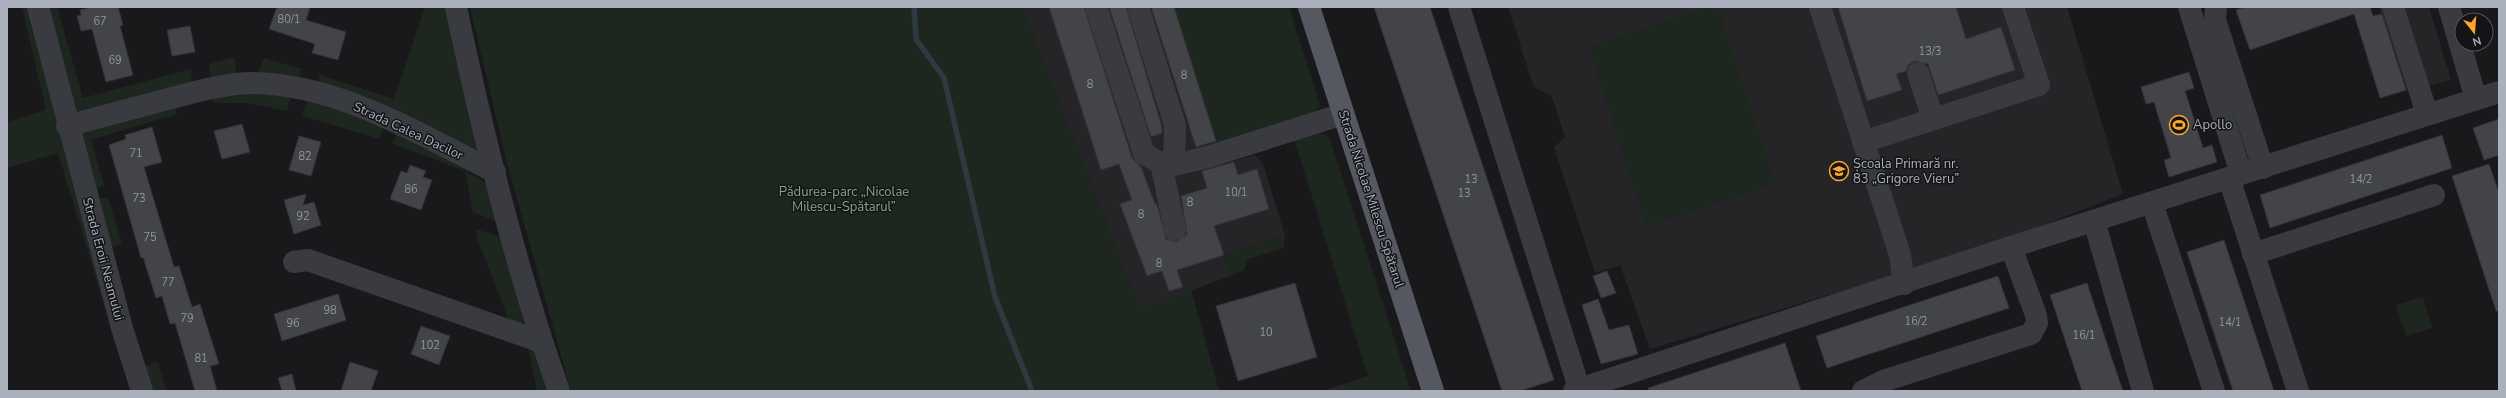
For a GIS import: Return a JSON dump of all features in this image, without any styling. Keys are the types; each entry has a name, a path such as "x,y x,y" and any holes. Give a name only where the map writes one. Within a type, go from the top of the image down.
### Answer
{"main road":[{"name":"Strada Nicolae Milescu Spătarul","path":"1309,7 1433,391"}],"street":[{"name":"Strada Eroii Neamului","path":"38,7 67,126 122,328 142,391"},
{"path":"456,7 483,129 542,342 559,391"},
{"path":"1096,7 1144,154 1167,164 1208,157 1343,114"},
{"path":"1138,7 1175,125 1167,164 1175,230"},
{"path":"1460,7 1578,390 2094,221 2499,92"},
{"path":"1820,7 1900,255 1904,284"},
{"path":"1863,142 1933,118 2039,85 2013,7"},
{"path":"2189,7 2235,176 2253,254 2298,391"},
{"path":"2216,7 2215,20 2263,168"},
{"path":"2393,7 2427,114"},
{"path":"2449,7 2476,99"},
{"path":"1918,73 1933,118"},
{"name":"Strada Calea Dacilor","path":"67,126 204,90 248,83 277,84 316,93 348,103 401,125 495,172"},
{"path":"2253,254 2434,195"},
{"path":"2152,203 2214,391"},
{"path":"2094,221 2143,391"},
{"path":"1863,391 1883,380 2031,334 2037,323 2036,314 2011,248"},
{"path":"294,262 308,260 542,342"}],"shaded area":[{"path":"1022,7 1174,7 1224,164 1255,155 1263,164 1285,235 1224,255 1230,276 1140,309"},
{"name":"Școala Primară nr. 83 „Grigore Vieru”","path":"1508,7 2067,7 2123,194 1987,247 1650,349 1620,265 1595,273 1554,147 1565,137 1552,97 1534,87"},
{"path":"2379,7 2429,7 2451,80 2380,98 2364,23 2383,17"},
{"path":"1347,383 1349,391 1323,391"}],"green space":[{"path":"22,7 29,7 116,344 58,153 7,168 7,122 46,110"},
{"path":"43,7 57,7 83,98 191,69 192,85 72,113"},
{"path":"425,7 448,7 482,158 316,88 320,75 394,99"},
{"name":"Pădurea-parc „Nicolae Milescu-Spătarul”","path":"470,7 1022,7 1140,308 1191,289 1219,391 571,391 506,159"},
{"path":"1174,7 1289,7 1320,105 1312,115 1218,146"},
{"path":"1707,7 1718,7 1776,184 1646,226 1588,46"},
{"path":"235,57 236,77 211,82 209,64"},
{"path":"264,58 302,69 296,83 256,78"},
{"path":"292,93 287,111 247,103 213,103 213,94"},
{"path":"308,96 384,125 380,139 302,116"},
{"path":"174,102 177,114 91,140 104,185 92,190 75,130"},
{"path":"1314,131 1329,136 1411,391 1349,391 1347,383 1368,376 1295,142 1295,137"},
{"path":"398,132 460,163 465,171 392,143"},
{"path":"465,171 489,185 500,223 473,212"},
{"path":"108,197 122,244 109,248 96,200"},
{"path":"476,229 504,238 527,320 522,324 509,321 478,240"},
{"path":"1285,235 1284,248 1248,259 1244,270 1230,276 1224,255"},
{"path":"2423,297 2432,328 2406,336 2396,305"},
{"path":"528,348 541,352 555,391 537,391"},
{"path":"158,362 166,390 149,391 142,367"}],"building":[{"path":"93,7 118,7 123,25 120,26 133,75 106,82 92,29 81,31 77,16 81,15 80,10"},
{"path":"277,7 310,7 306,20 346,32 338,60 312,53 315,44 269,29"},
{"path":"1049,7 1084,7 1132,158 1141,167 1155,204 1157,204 1166,239 1177,242 1187,234 1181,196 1207,188 1202,171 1234,162 1238,175 1257,169 1269,209 1214,226 1224,255 1177,270 1183,287 1169,291 1162,271 1147,276 1120,204 1132,200 1119,164 1101,170"},
{"path":"1109,7 1126,7 1162,127 1162,133 1151,137"},
{"path":"1151,7 1174,7 1216,141 1196,147"},
{"path":"1374,7 1430,7 1554,380 1520,391 1502,391"},
{"path":"1838,7 1956,7 1966,39 2001,27 2015,70 1938,95 1928,64 1915,61 1908,65 1906,71 1896,74 1902,90 1867,101"},
{"path":"2246,7 2370,7 2373,16 2382,14 2406,90 2380,98 2354,14 2250,50 2236,10"},
{"path":"190,26 195,52 172,56 167,30"},
{"path":"2189,72 2194,88 2185,91 2203,148 2212,145 2217,162 2169,177 2164,160 2171,158 2154,102 2146,104 2141,87"},
{"path":"2499,119 2499,155 2484,160 2473,128"},
{"path":"242,124 250,152 222,159 214,131"},
{"path":"152,127 162,162 144,167 174,267 179,266 192,307 200,304 219,364 210,366 217,391 195,391 175,323 170,324 162,296 156,298 143,257 141,258 109,145 126,139 125,135"},
{"path":"2442,135 2452,168 2270,228 2260,195"},
{"path":"299,136 321,142 311,176 289,170"},
{"path":"2489,164 2499,193 2499,311 2496,311 2452,176"},
{"path":"410,165 426,171 423,177 432,180 421,210 390,199 401,171 407,173"},
{"path":"306,194 303,205 314,202 321,225 294,234 284,200"},
{"path":"2224,240 2274,391 2233,391 2187,252"},
{"path":"1607,271 1616,293 1601,298 1593,276"},
{"path":"1998,276 2009,308 1827,368 1816,336"},
{"path":"1295,283 1317,357 1238,381 1216,306"},
{"path":"2087,283 2123,391 2082,391 2050,295"},
{"path":"338,294 346,320 282,341 274,314"},
{"path":"1598,299 1609,330 1629,325 1638,354 1601,364 1582,305"},
{"path":"421,326 450,336 439,365 411,354"},
{"path":"1785,343 1801,391 1649,391 1648,388"},
{"path":"350,362 378,371 371,391 341,391"},
{"path":"292,374 296,391 282,391 278,378"}],"waterway":[{"path":"914,7 916,39 944,78 995,297 1032,391"}],"place":[{"name":"Apollo","path":"2179,125"},
{"name":"Școala Primară nr. 83 „Grigore Vieru”","path":"1839,171"}]}
